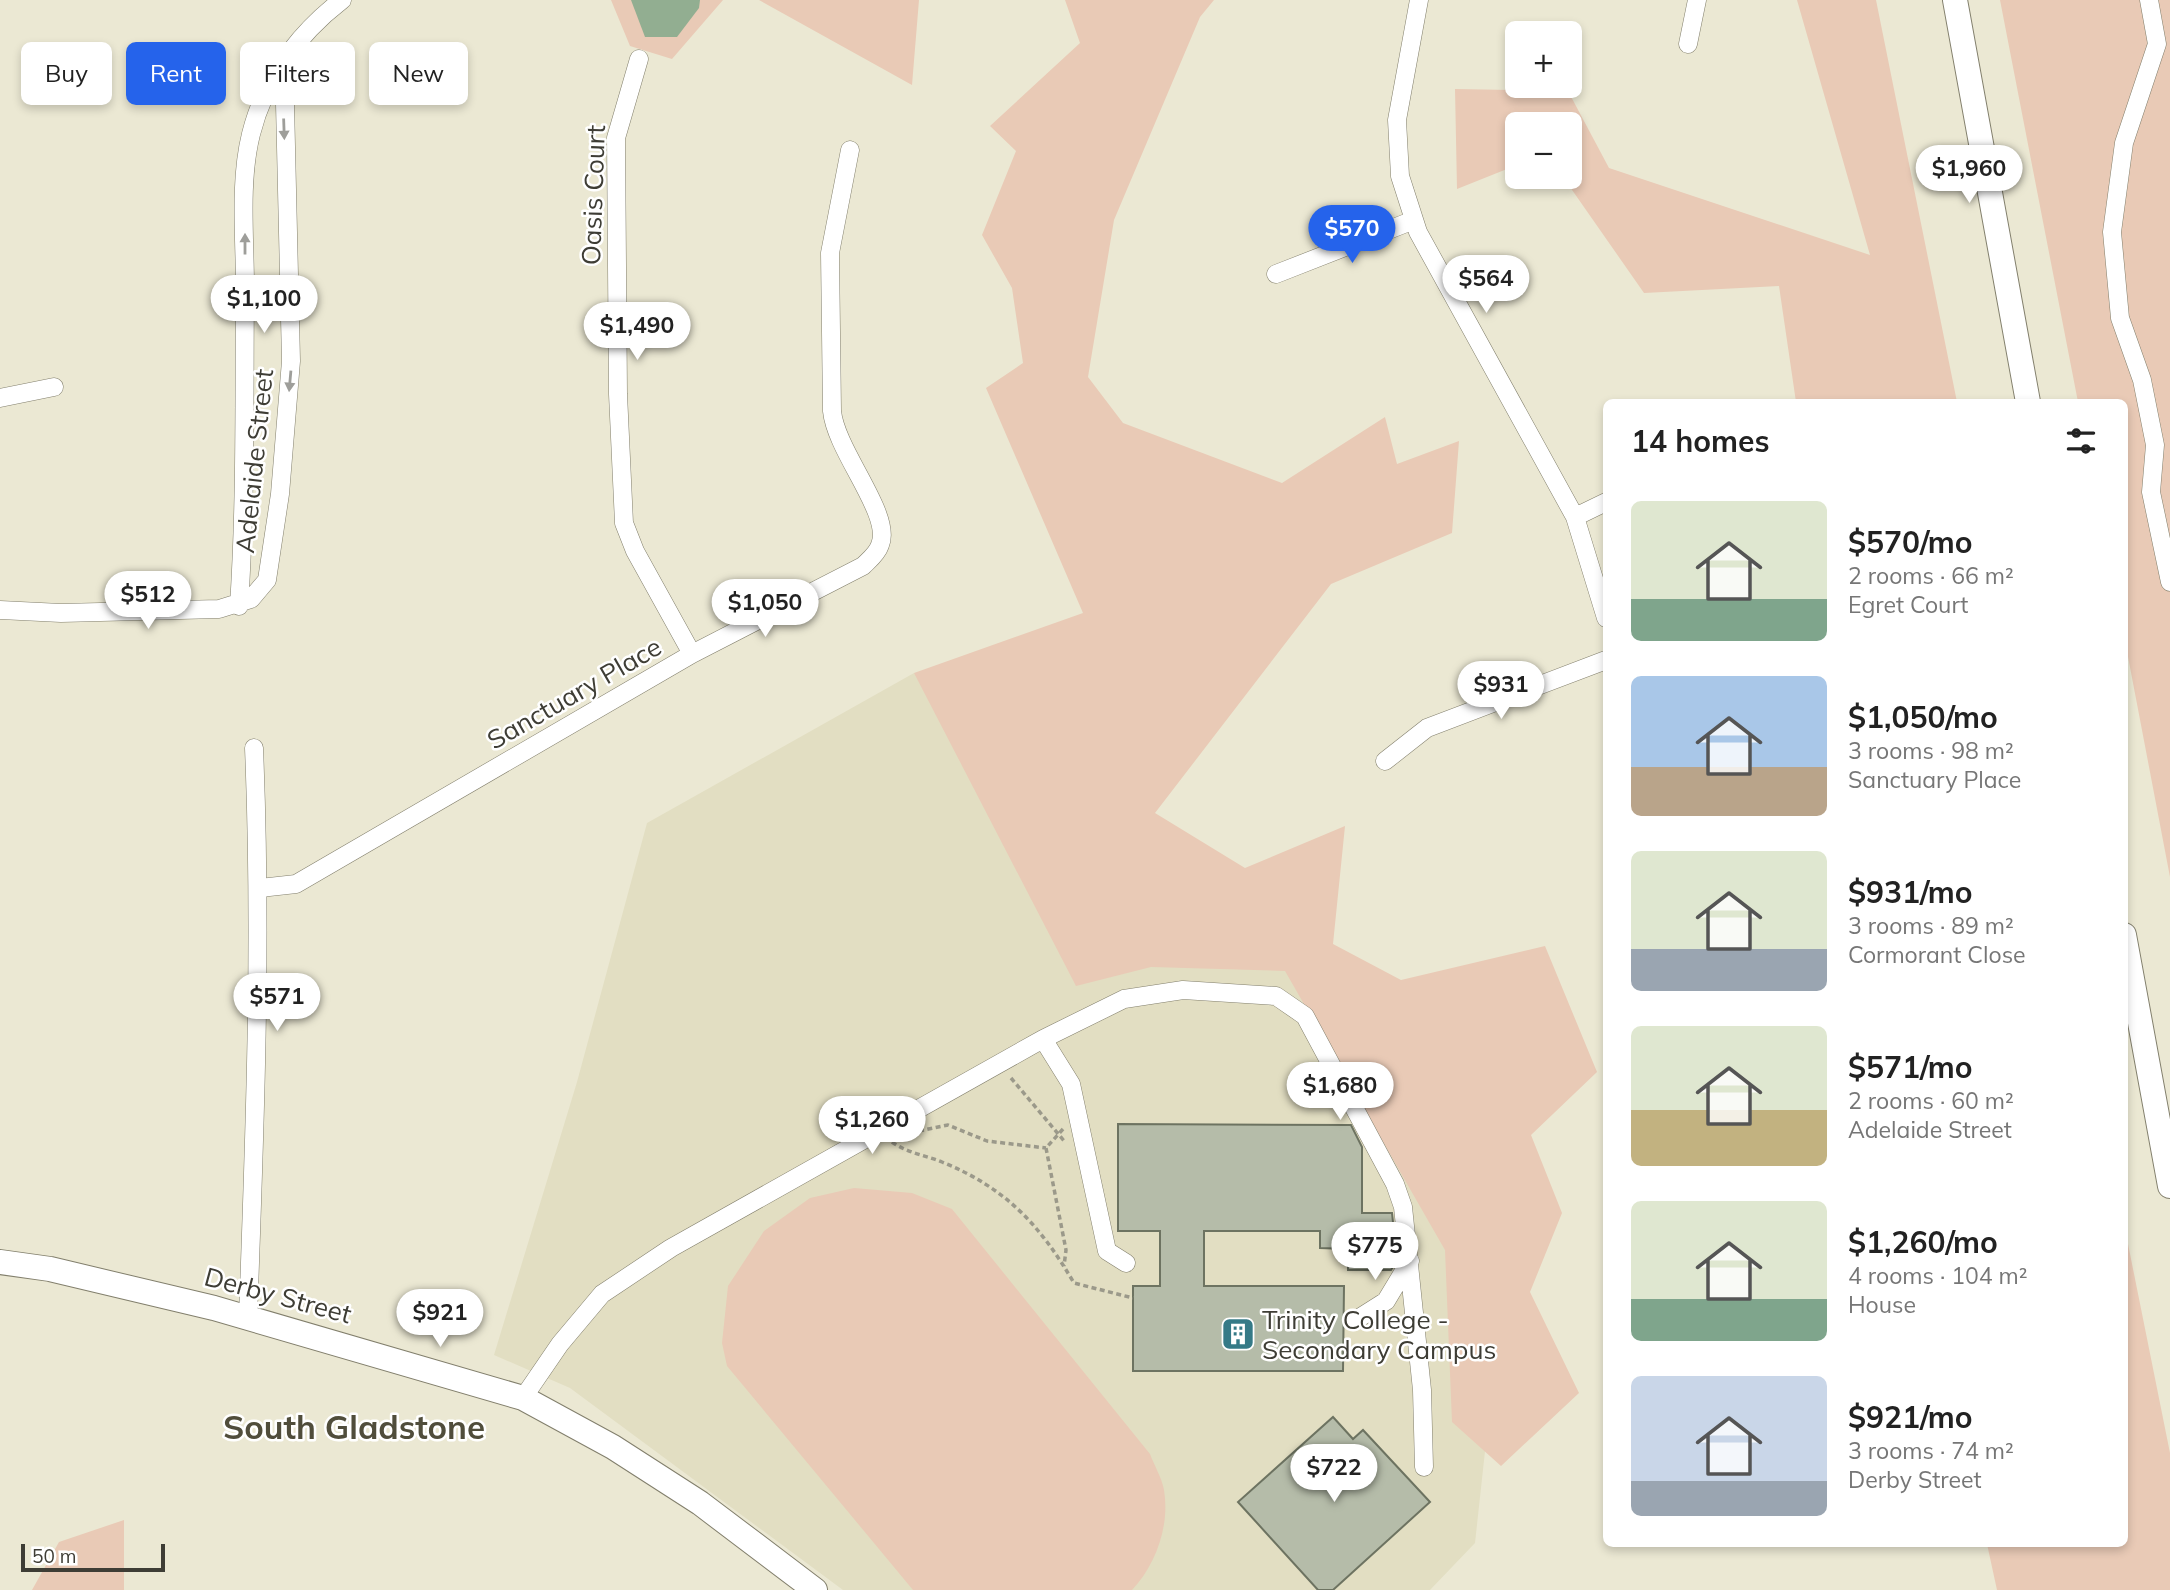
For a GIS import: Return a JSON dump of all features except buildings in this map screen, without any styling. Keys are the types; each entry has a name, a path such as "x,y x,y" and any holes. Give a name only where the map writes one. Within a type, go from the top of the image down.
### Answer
{"main road":[{"path":"1955,0 2027,399"},
{"path":"2128,957 2170,1186"},
{"name":"Derby Street","path":"0,1262 50,1269 131,1287 523,1398 612,1447 700,1503 815,1590"}],"street":[{"path":"298,42 307,30 342,0"},
{"path":"1419,0 1397,120 1400,176 1414,220 1575,517 1603,608"},
{"path":"1688,44 1697,0"},
{"path":"2149,0 2157,44 2123,143 2112,232 2120,318 2142,380 2155,445 2151,492 2170,582"},
{"name":"Oasis Court","path":"639,59 616,138 618,394 624,523 635,551 692,654"},
{"name":"Adelaide Street","path":"239,606 246,440 246,155 262,105"},
{"name":"Adelaide Street","path":"239,606 259,593 267,580 280,494 291,361 285,105"},
{"name":"Sanctuary Place","path":"260,888 296,884 692,654 863,566 881,545 879,513 840,443 832,411 830,253 850,150"},
{"path":"1276,274 1414,220"},
{"path":"0,398 54,387"},
{"path":"1575,517 1603,503"},
{"path":"0,610 61,613 166,612 239,606"},
{"path":"1385,761 1427,728 1603,661"},
{"path":"248,1318 258,1065 260,888 254,748"},
{"path":"523,1398 560,1344 602,1294 671,1248 1043,1039 1124,999 1183,990 1276,996 1305,1016 1395,1184 1403,1207 1422,1390 1424,1467"},
{"path":"1043,1039 1070,1084 1107,1251 1126,1263"},
{"path":"1356,1320 1386,1301 1410,1261"}],"path":[{"path":"999,1063 1071,1150"},
{"path":"1046,1148 1072,1120"},
{"path":"911,1135 934,1126 948,1125 987,1141 1046,1148"},
{"path":"876,1131 894,1144 942,1162 982,1183 1029,1217 1074,1283 1133,1298"},
{"path":"894,1144 902,1139"},
{"path":"1046,1148 1066,1250 1064,1266"}],"shaded area":[{"path":"611,0 723,0 672,59 630,46"},
{"path":"631,0 700,0 699,8 677,37 645,37"},
{"path":"759,0 919,0 912,85"},
{"path":"1065,0 1214,0 1200,17 1114,220 1088,377 1123,423 1282,483 1385,417 1397,464 1459,441 1452,533 1331,584 1155,813 1245,868 1345,826 1333,944 1401,980 1545,946 1597,1072 1531,1135 1562,1213 1530,1292 1579,1393 1501,1466 1452,1422 1445,1250 1285,971 1151,967 1076,986 914,673 1083,613 986,388 1023,363 1012,288 982,235 1016,151 990,126 1080,43"},
{"path":"1797,0 1876,0 1956,399 1796,399 1779,286 1644,293 1571,189 1582,189 1582,117 1609,168 1870,255"},
{"path":"2000,0 2170,0 2170,877 2128,657 2128,399 2077,399"},
{"path":"1455,89 1505,90 1505,98 1572,98 1579,112 1505,112 1505,170 1457,189"},
{"path":"914,673 1311,967 1500,1314 1475,1543 1430,1590 843,1590 570,1388 494,1355 577,1082 647,823"},
{"path":"854,1188 912,1193 952,1209 1150,1454 1163,1485 1165,1517 1154,1557 1132,1590 913,1590 727,1366 722,1343 728,1286 764,1231 810,1198"},
{"path":"2128,1244 2170,1453 2170,1590 1997,1590 1988,1547 2128,1547"},
{"path":"124,1520 124,1590 32,1590 59,1542"}],"place":[{"name":"Trinity College - Secondary Campus","path":"1238,1334"}],"district":[{"name":"South Gladstone","path":"354,1426"}]}
